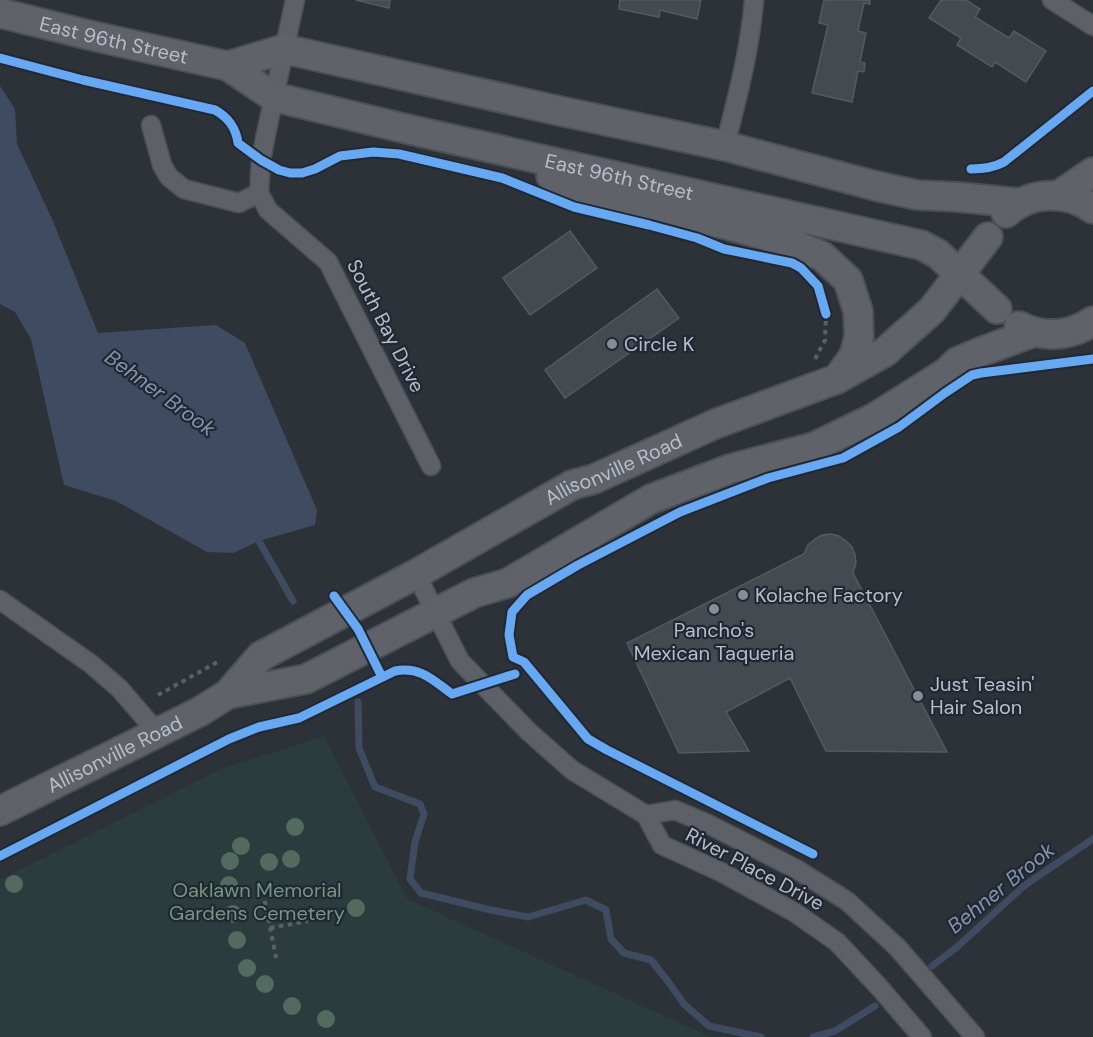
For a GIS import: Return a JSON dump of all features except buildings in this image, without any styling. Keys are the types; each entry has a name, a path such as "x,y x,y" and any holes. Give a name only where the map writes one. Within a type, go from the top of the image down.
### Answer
{"main road":[{"name":"East 96th Street","path":"0,13 228,66 276,88 522,155 921,245 938,254 1011,322 1034,332"},
{"path":"228,66 284,48 725,146 917,195 1020,203 1047,195 1067,197 1093,209"},
{"path":"522,155 559,182 618,200 728,225 788,242 822,256 848,280 858,311 859,337 854,356 837,379"},
{"path":"1058,196 1093,172"},
{"name":"Allisonville Road","path":"0,811 199,712 228,694 261,656 416,574 572,485 594,479 715,424 837,379 885,352 944,297 998,220 1020,203"},
{"path":"988,237 983,255 983,274 988,292 997,309"},
{"path":"1034,332 1066,334 1092,322"},
{"name":"Allisonville Road","path":"228,694 306,679 474,593 508,584 651,499 730,469 814,447 874,418 947,372 957,362 1034,332"}],"street":[{"path":"151,125 162,165 169,177 184,189 239,203 259,193 261,160 295,0"},
{"path":"725,146 744,65 754,0"},
{"path":"1052,0 1093,26"},
{"name":"South Bay Drive","path":"259,193 267,210 328,262 431,466"},
{"path":"416,574 460,661 529,732 572,770 646,815"},
{"path":"0,600 91,664 119,688 157,732"},
{"name":"River Place Drive","path":"922,1037 837,942 794,912 721,872 662,845 646,815 675,810 708,824 796,869 847,902 897,947 975,1037"}],"path":[{"path":"263,892 277,962"},
{"path":"270,928 308,921"}],"green space":[{"name":"Oaklawn Memorial Gardens Cemetery","path":"324,736 407,899 711,1037 0,1037 0,880 223,768"}],"water":[{"path":"0,86 15,109 17,144 53,221 98,333 216,325 245,343 317,510 315,525 259,541 233,553 207,552 116,501 64,485 31,339 15,312 0,304"}],"waterway":[{"name":"Behner Brook","path":"256,536 293,601"},
{"name":"Behner Brook","path":"358,702 359,748 375,787 420,804 424,814 415,842 410,879 421,893 528,917 586,900 606,910 611,939 624,953 651,960 684,1004 709,1026 761,1037"},
{"name":"Behner Brook","path":"932,966 957,947 1025,885 1093,839"},
{"name":"Behner Brook","path":"813,1037 835,1031 875,1006"}],"cycle path":[{"path":"0,58 83,80 215,110 231,124 238,143 261,160 290,173 302,173 315,169 340,156 373,152 399,154 502,178 574,207 697,238 724,249 792,263 801,268 818,286 826,314"},
{"path":"971,169 988,168 1004,162 1093,91"},
{"path":"813,854 588,739 524,662 513,657 509,635 512,612 527,595 578,565 680,512 768,478 843,458 899,427 972,375 1093,359"},
{"path":"334,596 358,629 382,677"},
{"path":"0,856 229,739 259,727 299,718 395,671 419,672 452,694 515,674"}],"place":[{"name":"Circle K","path":"612,344"},
{"name":"Kolache Factory","path":"743,595"},
{"name":"Pancho's Mexican Taqueria","path":"714,609"},
{"name":"Just Teasin' Hair Salon","path":"918,696"}]}
